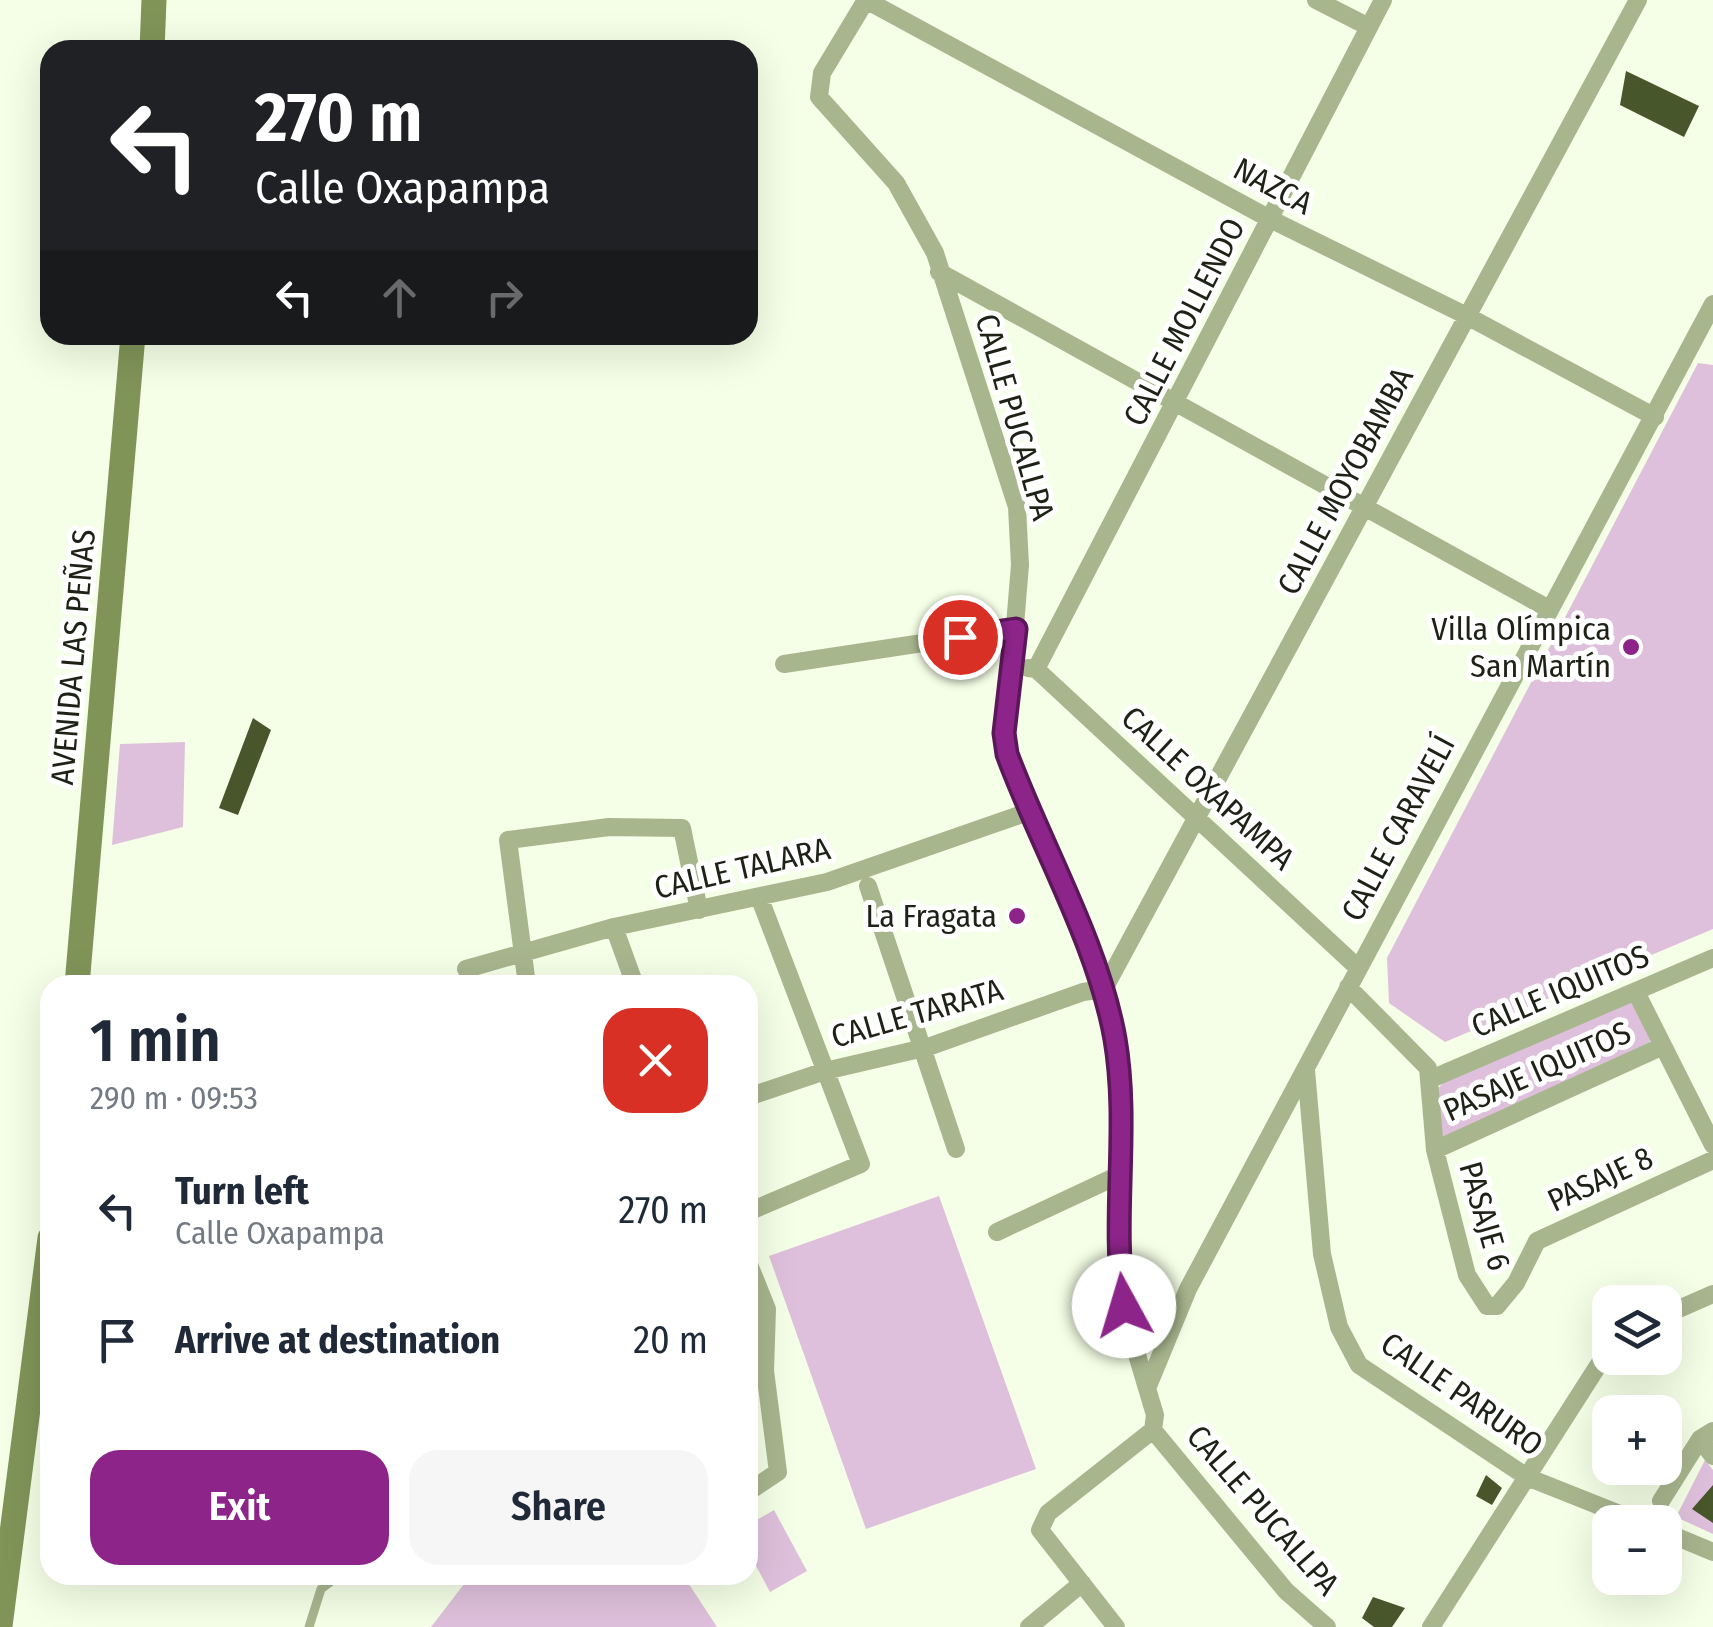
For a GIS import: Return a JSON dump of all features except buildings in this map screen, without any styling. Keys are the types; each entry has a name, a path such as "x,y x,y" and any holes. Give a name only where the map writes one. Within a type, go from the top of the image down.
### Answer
{"street":[{"path":"152,40 154,0"},
{"name":"NAZCA","path":"866,0 1270,219 1467,316 1656,418"},
{"name":"CALLE PUCALLPA","path":"866,0 822,74 819,98 896,183 934,253 1017,507 1021,541 1005,745 1028,812 1104,989 1119,1072 1119,1268 1132,1338 1155,1415 1152,1430 1286,1591 1327,1627"},
{"path":"1316,0 1369,27"},
{"name":"CALLE MOLLENDO","path":"1036,669 1383,0"},
{"name":"CALLE MOYOBAMBA","path":"1104,989 1638,0"},
{"path":"939,272 1549,609"},
{"name":"CALLE CARAVELÍ","path":"1148,1386 1188,1289 1713,307"},
{"name":"AVENIDA LAS PEÑAS","path":"78,975 133,345"},
{"path":"784,664 1016,629"},
{"path":"1012,668 1036,669"},
{"name":"CALLE OXAPAMPA","path":"1036,669 1357,967"},
{"name":"CALLE TALARA","path":"466,969 614,928 827,882 1028,812"},
{"path":"525,975 508,840 609,827 682,828 699,910"},
{"path":"868,886 956,1149"},
{"path":"758,1208 860,1166 760,899"},
{"path":"614,928 631,975"},
{"name":"CALLE IQUITOS","path":"1431,1079 1713,958"},
{"path":"1348,987 1428,1068 1431,1079"},
{"name":"CALLE TARATA","path":"758,1094 921,1046 1082,992 1104,989"},
{"path":"1636,992 1713,1145"},
{"name":"PASAJE IQUITOS","path":"1435,1150 1663,1046"},
{"name":"CALLE PARURO","path":"1306,1069 1322,1254 1339,1328 1359,1365 1527,1477 1597,1505"},
{"name":"PASAJE 6","path":"1431,1079 1435,1150 1468,1275 1487,1306"},
{"name":"PASAJE 8","path":"1487,1306 1497,1306 1508,1295 1537,1241 1713,1160"},
{"path":"997,1232 1119,1175"},
{"path":"1682,1308 1713,1294"},
{"path":"0,1626 40,1316"},
{"path":"1432,1627 1592,1375"},
{"path":"758,1381 778,1472 758,1485"},
{"path":"1116,1627 1040,1530 1048,1513 1152,1430"},
{"path":"1707,1435 1713,1456"},
{"path":"1661,1501 1707,1435"},
{"path":"1682,1539 1713,1552"},
{"path":"1029,1627 1082,1583"}],"lane":[{"path":"309,1627 321,1589 326,1585"}],"shaded area":[{"name":"Villa Olímpica San Martín","path":"1698,363 1713,365 1713,929 1445,1042 1389,1003 1387,958"},
{"path":"185,742 183,827 112,845 120,744"},
{"path":"1624,1002 1634,1002 1652,1038 1650,1042 1440,1142 1437,1090 1445,1080"},
{"path":"939,1196 1036,1469 866,1529 769,1256"},
{"path":"1705,1460 1713,1470 1713,1534 1682,1520 1682,1505"},
{"path":"774,1510 807,1571 770,1592 758,1570 758,1519"},
{"path":"463,1585 690,1585 717,1627 431,1627"}],"place":[{"name":"Villa Olímpica San Martín","path":"1631,647"},
{"name":"La Fragata","path":"1017,916"}],"route":[{"path":"960,637 1016,629 1004,733 1007,754 1109,1008 1119,1072 1119,1268 1124,1306"}]}
